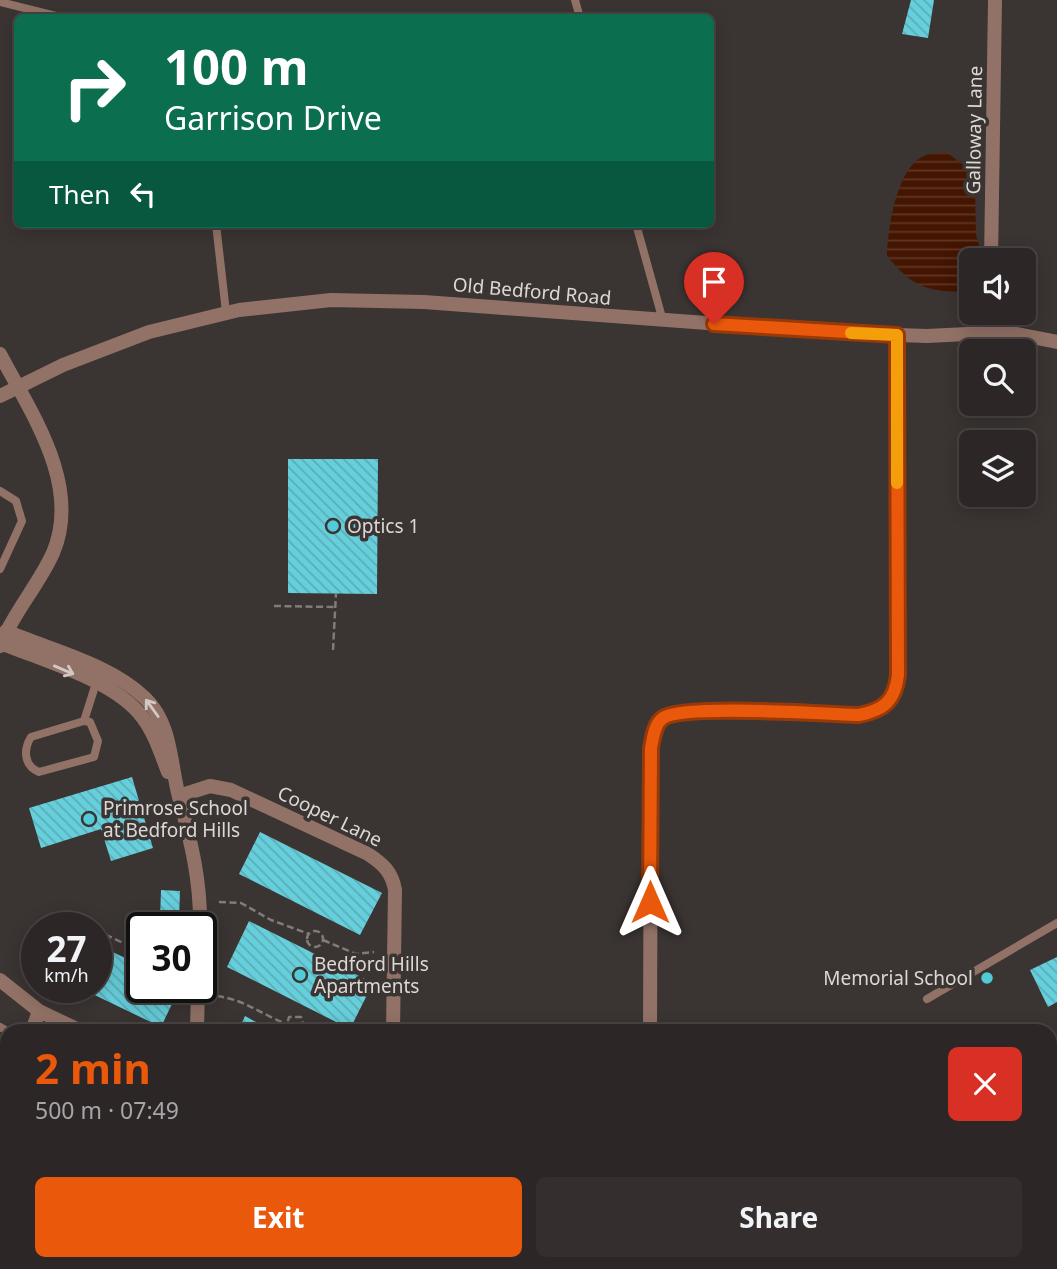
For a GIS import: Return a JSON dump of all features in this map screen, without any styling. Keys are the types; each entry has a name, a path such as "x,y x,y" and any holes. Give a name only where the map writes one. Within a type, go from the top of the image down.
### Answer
{"street":[{"name":"Galloway Lane","path":"991,248 995,0"},
{"name":"Old Bedford Road","path":"0,396 106,347 160,328 226,312 284,303 378,300 897,335 990,332 1030,334 1057,342"},
{"path":"990,325 990,332"},
{"path":"650,1024 651,748 656,727 662,718 679,713 706,712 859,715 874,712 889,704 896,691 897,335"},
{"path":"0,354 48,448 58,476 62,507 53,552 2,637"},
{"path":"2,637 126,700 143,718 179,796"},
{"path":"2,637 101,670 145,697 155,710 167,736 197,866 199,912"},
{"name":"Cooper Lane","path":"179,796 210,786 231,790 368,854 387,868 393,877 394,890 393,1024"},
{"path":"0,981 39,1011 66,1024"},
{"path":"197,1024 198,1003"},
{"path":"34,1024 39,1011"}],"lane":[{"path":"0,2 48,14"},
{"path":"216,228 226,312"},
{"path":"637,228 663,321"},
{"path":"0,491 16,501 22,521 0,569"},
{"path":"84,722 96,683"},
{"path":"84,722 90,722 98,741 94,757 39,772 29,766 26,754 30,737 84,722"},
{"path":"927,999 1057,923"}],"path":[{"path":"333,650 336,593"},
{"path":"274,606 334,607"},
{"path":"219,902 241,903 271,920 309,934 321,932 323,940"},
{"path":"309,934 309,946 317,948 323,940"},
{"path":"323,940 356,954 374,952"},
{"path":"217,996 241,1000 261,1014 287,1024 289,1017 301,1017 303,1024"}],"shaded area":[{"path":"946,152 969,169 975,187 976,235 980,248 959,248 959,292 933,289 914,282 887,256 889,231 900,186 914,163 932,154"}],"building":[{"path":"911,0 934,0 928,38 902,34"},
{"name":"Optics 1","path":"288,459 378,459 377,594 288,593"},
{"name":"Primrose School at Bedford Hills","path":"132,777 153,848 111,861 101,829 41,848 29,808"},
{"name":"Bedford Hills Apartments","path":"260,832 382,893 360,935 239,874"},
{"path":"161,890 180,891 179,912 160,912"},
{"name":"Bedford Hills Apartments","path":"249,921 373,983 352,1024 340,1024 227,967"},
{"path":"112,952 126,958 126,1003 172,1003 162,1024 155,1024 111,1003"},
{"path":"1057,957 1057,1002 1048,1007 1030,970"},
{"path":"245,1016 260,1024 241,1024"}],"slow traffic":[{"path":"851,333 897,335 897,483"}],"place":[{"name":"Optics 1","path":"333,526"},
{"name":"Primrose School at Bedford Hills","path":"89,819"},
{"name":"Bedford Hills Apartments","path":"300,975"},
{"name":"Memorial School","path":"987,978"}],"route":[{"path":"650,902 651,748 656,727 662,718 679,713 706,712 859,715 874,712 889,704 896,691 898,675 897,335 714,324"}]}
